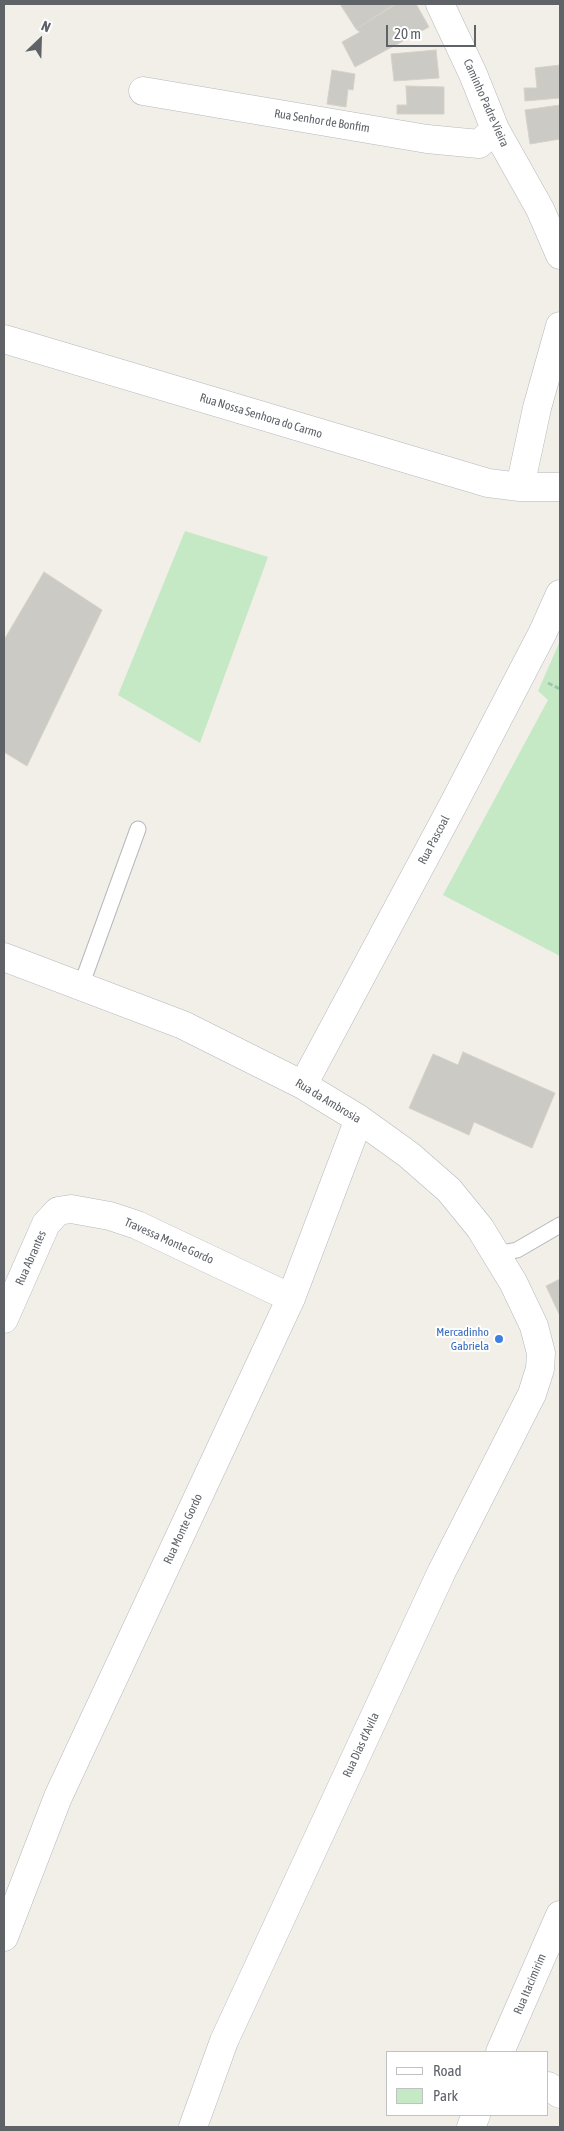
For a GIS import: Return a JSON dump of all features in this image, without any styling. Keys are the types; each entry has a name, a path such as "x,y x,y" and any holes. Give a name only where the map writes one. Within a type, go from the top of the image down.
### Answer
{"street":[{"name":"Caminho Padre Vieira","path":"440,4 473,74 495,129 540,209 560,255"},
{"name":"Rua Senhor de Bonfim","path":"143,91 428,139 479,144 495,129"},
{"path":"520,487 536,408 560,326"},
{"name":"Rua Nossa Senhora do Carmo","path":"4,339 488,483 520,487 560,487"},
{"name":"Rua Pascoal","path":"303,1084 453,805 543,632 560,594"},
{"name":"Rua da Ambrosia","path":"4,957 183,1025 303,1084 359,1118 409,1155 449,1190 480,1228 513,1282 534,1326 541,1353 550,1370"},
{"name":"Rua Monte Gordo","path":"4,1937 58,1798 290,1298 359,1118"},
{"name":"Travessa Monte Gordo","path":"46,1224 58,1211 72,1208 110,1216 137,1225 290,1298"},
{"name":"Rua Abrantes","path":"4,1319 46,1224"},
{"name":"Rua Dias d'Avila","path":"193,2127 224,2042 442,1571 532,1394 550,1370"},
{"name":"Rua Itacimirim","path":"500,2051 560,1915"},
{"path":"549,2087 560,2094"}],"lane":[{"path":"81,986 138,829"},
{"path":"496,1254 517,1250 560,1225"}],"path":[{"path":"552,685 560,689"}],"green space":[{"path":"185,531 268,557 200,743 118,695"},
{"path":"560,641 560,956 443,895 548,700 538,691"}],"building":[{"path":"340,4 392,4 393,5 356,29"},
{"path":"396,4 416,4 429,27 355,67 342,42 360,32 356,29"},
{"path":"436,50 439,78 394,81 391,54"},
{"path":"560,65 560,98 525,101 524,88 537,88 535,68"},
{"path":"332,70 355,74 353,90 348,89 346,107 327,104"},
{"path":"406,86 444,87 444,114 397,114 397,105 407,105"},
{"path":"560,105 560,139 530,144 525,110"},
{"path":"44,572 102,610 27,766 4,752 4,640"},
{"path":"463,1052 555,1093 532,1148 474,1122 469,1135 409,1108 433,1054 458,1065"},
{"path":"560,1279 560,1316 546,1286"}],"place":[{"name":"Mercadinho Gabriela","path":"499,1339"}]}
